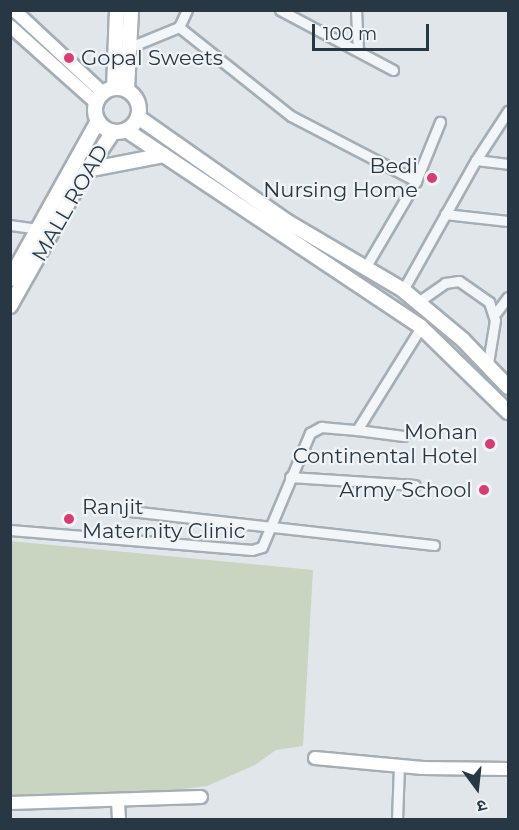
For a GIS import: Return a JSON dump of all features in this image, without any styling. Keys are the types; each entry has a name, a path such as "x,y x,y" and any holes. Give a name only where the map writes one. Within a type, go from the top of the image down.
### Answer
{"main road":[{"path":"110,93 117,10"},
{"path":"131,10 130,47 98,121 164,154 421,327 508,412"},
{"path":"110,93 139,104 138,117 286,221 403,290 488,363 508,385"},
{"name":"MALL ROAD","path":"10,306 87,170 119,131 138,117"},
{"name":"MALL ROAD","path":"10,279 98,121"},
{"path":"87,170 164,154"}],"street":[{"path":"14,10 110,93"},
{"path":"130,47 179,27 187,10"},
{"path":"280,10 393,70"},
{"path":"356,10 358,51"},
{"path":"10,26 110,93"},
{"path":"179,27 291,116 416,181"},
{"path":"403,290 476,160 508,111"},
{"path":"365,268 416,181 440,122"},
{"path":"476,160 508,164"},
{"path":"445,214 508,220"},
{"path":"10,225 39,229"},
{"path":"418,302 445,284 459,281 489,302 495,314"},
{"path":"488,363 495,314 508,297"},
{"path":"357,430 421,327"},
{"path":"10,530 252,550 262,547 290,477 313,430 321,427 404,436"},
{"path":"290,477 415,485"},
{"path":"130,511 434,545"},
{"path":"315,758 399,765 508,769"},
{"path":"397,819 399,765"},
{"path":"10,803 201,797"},
{"path":"118,801 119,819"}],"green space":[{"path":"10,541 313,570 303,746 276,750 255,765 207,786 158,792 11,795"}],"place":[{"name":"Gopal Sweets","path":"69,58"},
{"name":"Bedi Nursing Home","path":"432,178"},
{"name":"Mohan Continental Hotel","path":"490,444"},
{"name":"Army School","path":"484,490"},
{"name":"Ranjit Maternity Clinic","path":"69,519"}]}
